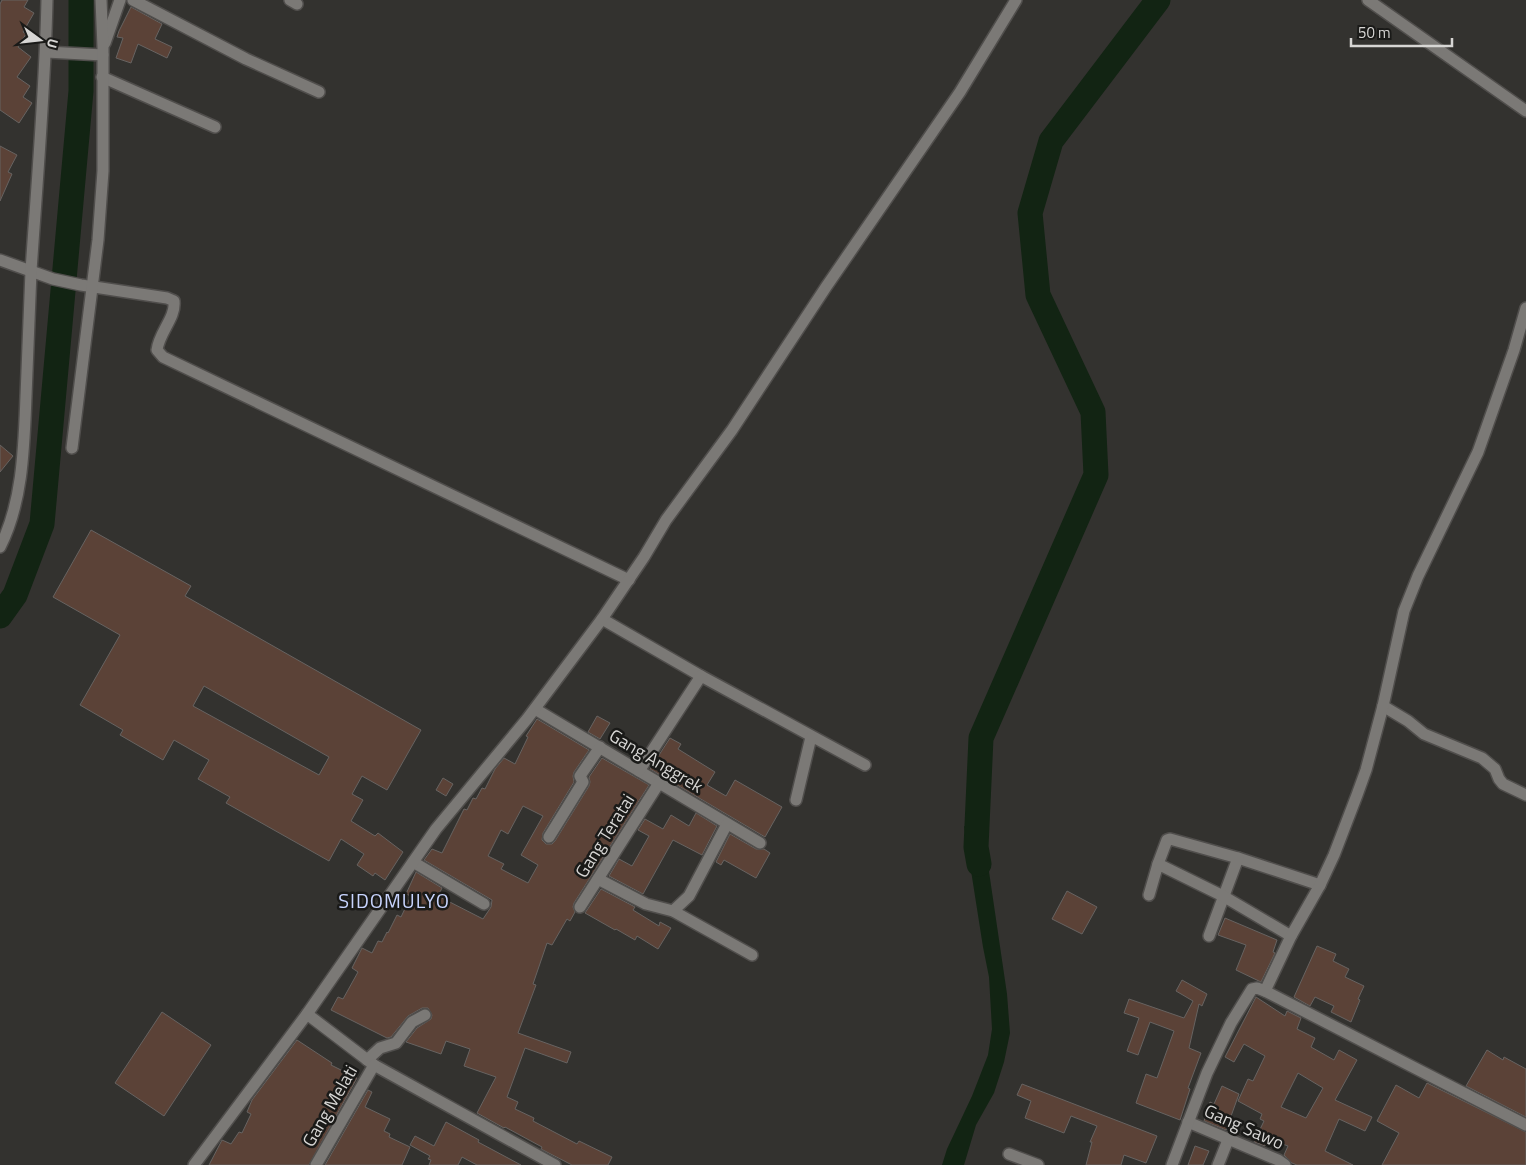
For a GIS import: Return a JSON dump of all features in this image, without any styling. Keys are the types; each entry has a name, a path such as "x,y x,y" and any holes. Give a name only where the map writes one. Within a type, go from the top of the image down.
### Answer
{"street":[{"path":"0,548 5,537 18,490 25,429 32,272 46,52 47,0"},
{"path":"72,448 86,286 98,240 103,171 103,51 100,0"},
{"path":"103,51 120,0"},
{"path":"133,0 246,59 319,92"},
{"path":"194,1165 307,1014 436,830 534,709 602,619 629,580 666,520 732,430 826,287 960,92 1016,0"},
{"path":"1368,0 1526,111"},
{"path":"46,52 90,54 103,51"},
{"path":"102,77 215,127"},
{"path":"0,260 53,279 167,298 174,301 175,309 158,342 157,350 163,357 629,580"},
{"path":"1265,991 1291,936 1320,885 1334,855 1366,770 1383,706 1404,611 1418,576 1478,452 1526,311"},
{"path":"602,619 701,676 864,765"},
{"path":"639,771 701,676"},
{"path":"1383,706 1408,721 1424,734 1482,758 1495,769 1503,784 1526,795"},
{"name":"Gang Anggrek","path":"534,709 760,843"},
{"path":"796,800 811,737"},
{"path":"549,837 583,782 580,776 600,747"},
{"name":"Gang Teratai","path":"580,907 659,783"},
{"path":"673,912 690,896 727,824"},
{"path":"1149,895 1167,840 1170,839 1238,858 1320,885"},
{"path":"1208,936 1238,858"},
{"path":"413,862 484,904"},
{"path":"1158,864 1223,896 1291,936"},
{"path":"598,879 646,904 673,912 752,955"},
{"path":"1172,1165 1207,1073 1231,1023 1248,993 1252,989 1257,988 1526,1125"},
{"path":"307,1014 370,1062 555,1165"},
{"path":"370,1062 380,1048 396,1043 412,1022 425,1015"},
{"name":"Gang Melati","path":"316,1165 370,1062"},
{"name":"Gang Sawo","path":"1188,1122 1278,1160 1285,1165"},
{"path":"1218,1165 1228,1140"},
{"path":"1009,1154 1038,1165"}],"shaded area":[{"path":"964,826 980,833 987,858 1007,994 1010,1033 1004,1062 994,1093 976,1125 964,1165 942,1165 947,1149 972,1096 988,1055 992,1029 989,977"}],"building":[{"path":"2,0 28,0 24,7 34,13 23,32 26,34 18,47 31,57 17,77 30,86 23,97 32,103 19,123 0,110 0,4"},
{"path":"131,7 162,24 155,39 172,47 167,58 138,44 131,63 116,58 123,38 117,37"},
{"path":"0,146 17,155 8,172 12,174 0,201"},
{"path":"0,445 13,456 0,472"},
{"path":"91,530 191,586 185,596 421,730 387,790 362,776 352,794 363,800 351,821 375,836 378,833 403,852 385,880 375,873 373,876 357,865 364,854 341,839 329,861 226,803 230,797 198,779 209,760 174,740 163,760 120,735 123,730 80,705 120,635 53,597","holes":["204,686 329,757 319,775 193,706"]},
{"path":"597,716 610,723 600,739 588,732"},
{"path":"537,719 589,750 574,772 574,782 543,833 542,840 546,844 552,844 555,841 589,786 589,777 602,758 649,785 574,903 575,912 570,921 567,919 552,945 547,943 533,984 536,985 518,1033 571,1052 567,1063 525,1048 507,1097 518,1102 515,1109 534,1118 533,1121 577,1144 579,1141 612,1157 608,1165 572,1165 477,1113 496,1077 464,1066 470,1049 446,1041 441,1054 406,1042 417,1028 431,1019 432,1015 428,1008 422,1008 408,1016 391,1037 387,1038 331,1010 338,997 343,999 358,972 352,968 362,948 372,953 378,941 382,942 388,933 397,915 401,917 411,896 406,894 416,872 442,888 438,896 483,919 491,907 492,900 424,860 432,849 442,853 464,809 467,810 473,798 476,799 482,788 485,789 495,769 504,758 515,764 528,737 526,736","holes":["523,806 543,816 521,855 538,865 528,883 501,869 504,864 488,856 501,830 508,834"]},
{"path":"670,738 681,744 678,749 715,772 707,785 726,796 735,780 782,807 765,837 650,769"},
{"path":"443,778 453,784 446,796 436,790"},
{"path":"696,813 717,826 702,855 673,840 643,894 609,876 619,859 632,866 649,836 638,830 645,819 663,829 671,815 689,826"},
{"path":"730,834 756,849 764,849 770,853 756,878 724,860 721,865 716,862"},
{"path":"601,889 635,907 633,910 659,926 660,922 671,928 658,949 637,936 635,940 585,913"},
{"path":"1067,891 1097,907 1082,934 1052,919"},
{"path":"1225,918 1277,940 1273,952 1275,953 1261,982 1236,970 1246,945 1218,935"},
{"path":"1317,946 1336,954 1333,961 1349,969 1345,977 1364,986 1351,1022 1331,1012 1334,1006 1315,997 1310,1006 1294,997"},
{"path":"1182,980 1207,994 1202,1006 1199,1004 1189,1048 1201,1053 1188,1088 1190,1089 1180,1120 1136,1103 1146,1074 1157,1078 1174,1031 1150,1022 1138,1055 1127,1051 1139,1018 1124,1013 1129,999 1184,1018 1193,1001 1176,991"},
{"path":"1256,997 1285,1016 1287,1011 1301,1018 1297,1029 1315,1038 1311,1047 1334,1060 1339,1050 1357,1060 1335,1100 1372,1117 1365,1131 1339,1119 1325,1151 1353,1165 1297,1165 1284,1155 1288,1146 1269,1139 1265,1146 1254,1142 1264,1121 1260,1119 1262,1114 1238,1101 1248,1079 1253,1081 1265,1056 1244,1044 1234,1062 1225,1057","holes":["1298,1073 1323,1088 1306,1118 1281,1107"]},
{"path":"162,1012 211,1045 164,1116 115,1083"},
{"path":"297,1040 332,1063 331,1065 357,1078 309,1165 209,1165 222,1140 231,1144 239,1132 242,1133 251,1114 247,1112 252,1100"},
{"path":"1487,1050 1503,1060 1504,1057 1526,1069 1526,1117 1466,1086"},
{"path":"1427,1083 1526,1132 1526,1165 1382,1165 1399,1133 1377,1121 1396,1085 1419,1098"},
{"path":"1022,1084 1157,1136 1146,1163 1124,1155 1121,1165 1086,1165 1092,1142 1090,1142 1097,1126 1071,1116 1064,1133 1025,1118 1031,1101 1017,1095"},
{"path":"1222,1086 1239,1094 1226,1130 1204,1121 1210,1102 1214,1104"},
{"path":"368,1090 372,1092 365,1107 390,1119 384,1131 390,1134 389,1137 410,1147 402,1165 325,1165"},
{"path":"446,1122 521,1165 477,1165 462,1157 458,1165 429,1165 431,1160 428,1159 430,1156 410,1145 415,1136 434,1146"},
{"path":"1195,1146 1209,1151 1203,1165 1188,1165"}],"waterway":[{"path":"0,616 15,595 42,524 81,91 81,0"},
{"path":"979,864 976,847 981,738 1096,475 1093,412 1038,295 1030,213 1051,141 1158,0"}],"district":[{"name":"SIDOMULYO","path":"394,901"}]}
